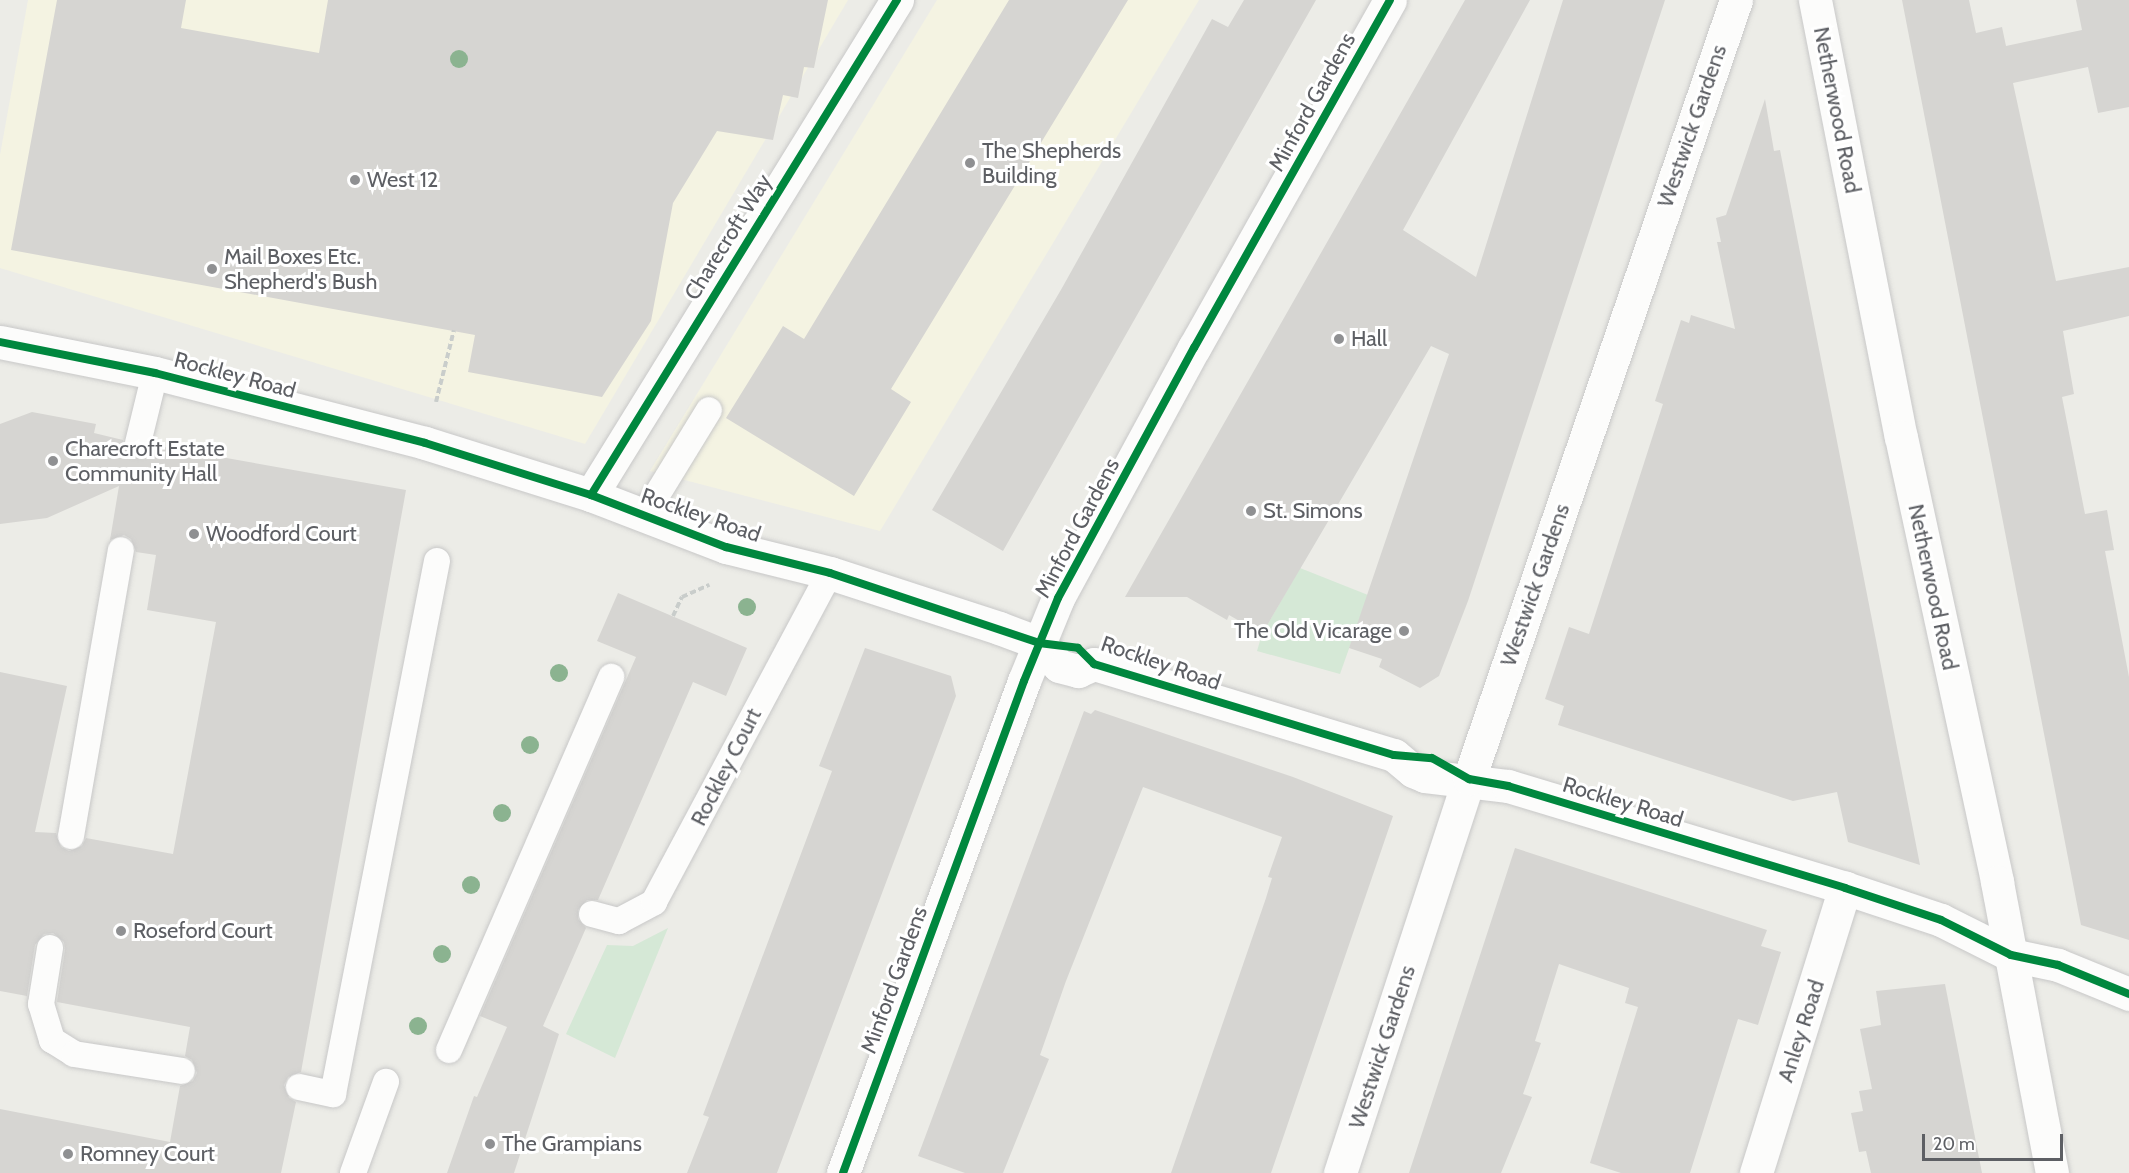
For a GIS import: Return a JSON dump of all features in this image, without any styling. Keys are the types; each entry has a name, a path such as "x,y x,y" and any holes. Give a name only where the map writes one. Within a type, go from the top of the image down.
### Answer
{"street":[{"name":"Charecroft Way","path":"591,495 897,0"},
{"name":"Minford Gardens","path":"843,1173 1039,643 1058,598 1194,348 1390,0"},
{"name":"Westwick Gardens","path":"1340,1173 1468,779 1736,0"},
{"name":"Netherwood Road","path":"1815,0 1901,437 2012,955 2052,1173"},
{"name":"Rockley Road","path":"0,342 155,372 425,443 591,495 726,547 830,573 1039,643 1059,666 1078,671 1095,664 1394,755 1413,771 1425,776 1468,779 1508,786 1845,888 1941,920 2012,955 2058,965 2129,994"},
{"name":"Anley Road","path":"1756,1173 1845,888"}],"lane":[{"path":"138,443 155,372"},
{"path":"644,516 709,410"},
{"path":"71,836 121,550"},
{"path":"298,1087 333,1094 437,561"},
{"name":"Rockley Court","path":"592,914 619,921 654,902 830,573"},
{"path":"449,1050 528,888 611,677"},
{"path":"50,948 41,1004 52,1040 74,1054 182,1071"},
{"path":"353,1173 386,1082"}],"path":[{"path":"425,443 454,330"},
{"path":"673,616 682,597 712,584"}],"shaded area":[{"name":"West 12","path":"28,0 848,0 585,444 0,268 0,155"},
{"path":"937,0 1199,0 880,531 650,471"},
{"path":"1300,568 1368,595 1340,674 1257,651 1262,634"},
{"path":"668,928 615,1058 566,1034 607,945 633,946"}],"building":[{"name":"West 12","path":"57,0 186,0 181,28 319,53 328,0 828,0 814,68 804,67 798,98 783,95 773,140 717,131 673,203 651,321 602,397 468,372 475,335 11,250"},
{"name":"The Shepherds Building","path":"1009,0 1128,0 891,389 911,402 854,496 726,418 783,326 804,339"},
{"path":"1244,0 1316,0 1003,551 932,510 1062,288 1212,19 1228,27"},
{"path":"1465,0 1530,0 1403,230 1476,277 1563,0 1665,0 1468,601 1439,676 1420,688 1379,667 1382,659 1349,648 1449,354 1431,346 1262,634 1229,615 1227,620 1187,597 1125,597"},
{"path":"1902,0 1969,0 1976,33 2002,27 2006,46 2082,30 2076,0 2129,0 2129,107 2098,113 2088,67 2013,83 2056,281 2129,267 2129,316 2063,331 2074,394 2062,397 2085,514 2107,510 2114,550 2105,551 2129,677 2129,940 2081,925"},
{"path":"1765,99 1774,151 1780,150 1920,865 1848,842 1837,792 1793,801 1558,725 1564,706 1545,699 1569,627 1589,634 1663,404 1655,401 1681,320 1689,323 1691,315 1735,329 1717,242 1721,242 1716,218 1726,215"},
{"path":"32,412 96,424 94,433 123,440 127,453 135,458 148,454 153,445 406,490 301,1072 288,1077 284,1085 289,1098 296,1102 281,1173 0,1173 0,1109 170,1142 180,1086 193,1081 197,1073 192,1060 185,1056 190,1027 57,1002 65,950 64,942 53,933 44,934 35,945 27,996 0,991 0,672 67,686 35,832 56,833 61,847 69,851 82,846 86,838 173,854 216,622 147,610 156,555 136,552 131,539 124,535 110,540 119,486 47,518 0,524 0,424"},
{"path":"618,593 747,648 726,696 693,682 598,900 587,900 578,910 578,919 586,928 543,1026 559,1034 514,1173 447,1173 474,1096 477,1097 507,1027 480,1016 636,657 597,641"},
{"path":"865,648 951,676 956,696 777,1173 687,1173 709,1117 703,1115 832,771 819,766"},
{"path":"1095,710 1293,777 1393,816 1271,1173 1171,1173 1266,898 1272,878 1268,877 1282,837 1143,787 1066,981 1040,1055 1049,1059 1003,1173 965,1173 918,1156 1084,711 1091,714"},
{"path":"1515,848 1767,930 1761,946 1781,952 1758,1025 1738,1019 1690,1173 1621,1173 1590,1163 1638,1007 1625,1003 1629,988 1559,964 1535,1041 1541,1043 1523,1094 1532,1097 1501,1173 1409,1173"},
{"path":"1945,984 1982,1173 1871,1173 1866,1151 1859,1152 1851,1113 1863,1111 1859,1091 1872,1089 1860,1029 1881,1025 1876,991"}],"cycle path":[{"path":"591,495 897,0"},
{"path":"843,1173 1024,681 1058,598 1194,348 1390,0"},
{"path":"0,342 155,373 425,443 591,495 726,547 830,573 1039,643 1078,648 1094,664 1394,755 1432,758 1469,779 1508,786 1845,888 1941,920 2011,955 2058,965 2129,994"}],"place":[{"name":"The Shepherds Building","path":"970,163"},
{"name":"West 12","path":"355,180"},
{"name":"Mail Boxes Etc. Shepherd's Bush","path":"212,269"},
{"name":"Hall","path":"1339,339"},
{"name":"Charecroft Estate Community Hall","path":"53,461"},
{"name":"St. Simons","path":"1251,511"},
{"name":"Woodford Court","path":"194,534"},
{"name":"The Old Vicarage","path":"1404,631"},
{"name":"Roseford Court","path":"121,931"},
{"name":"The Grampians","path":"490,1144"},
{"name":"Romney Court","path":"68,1154"}]}
